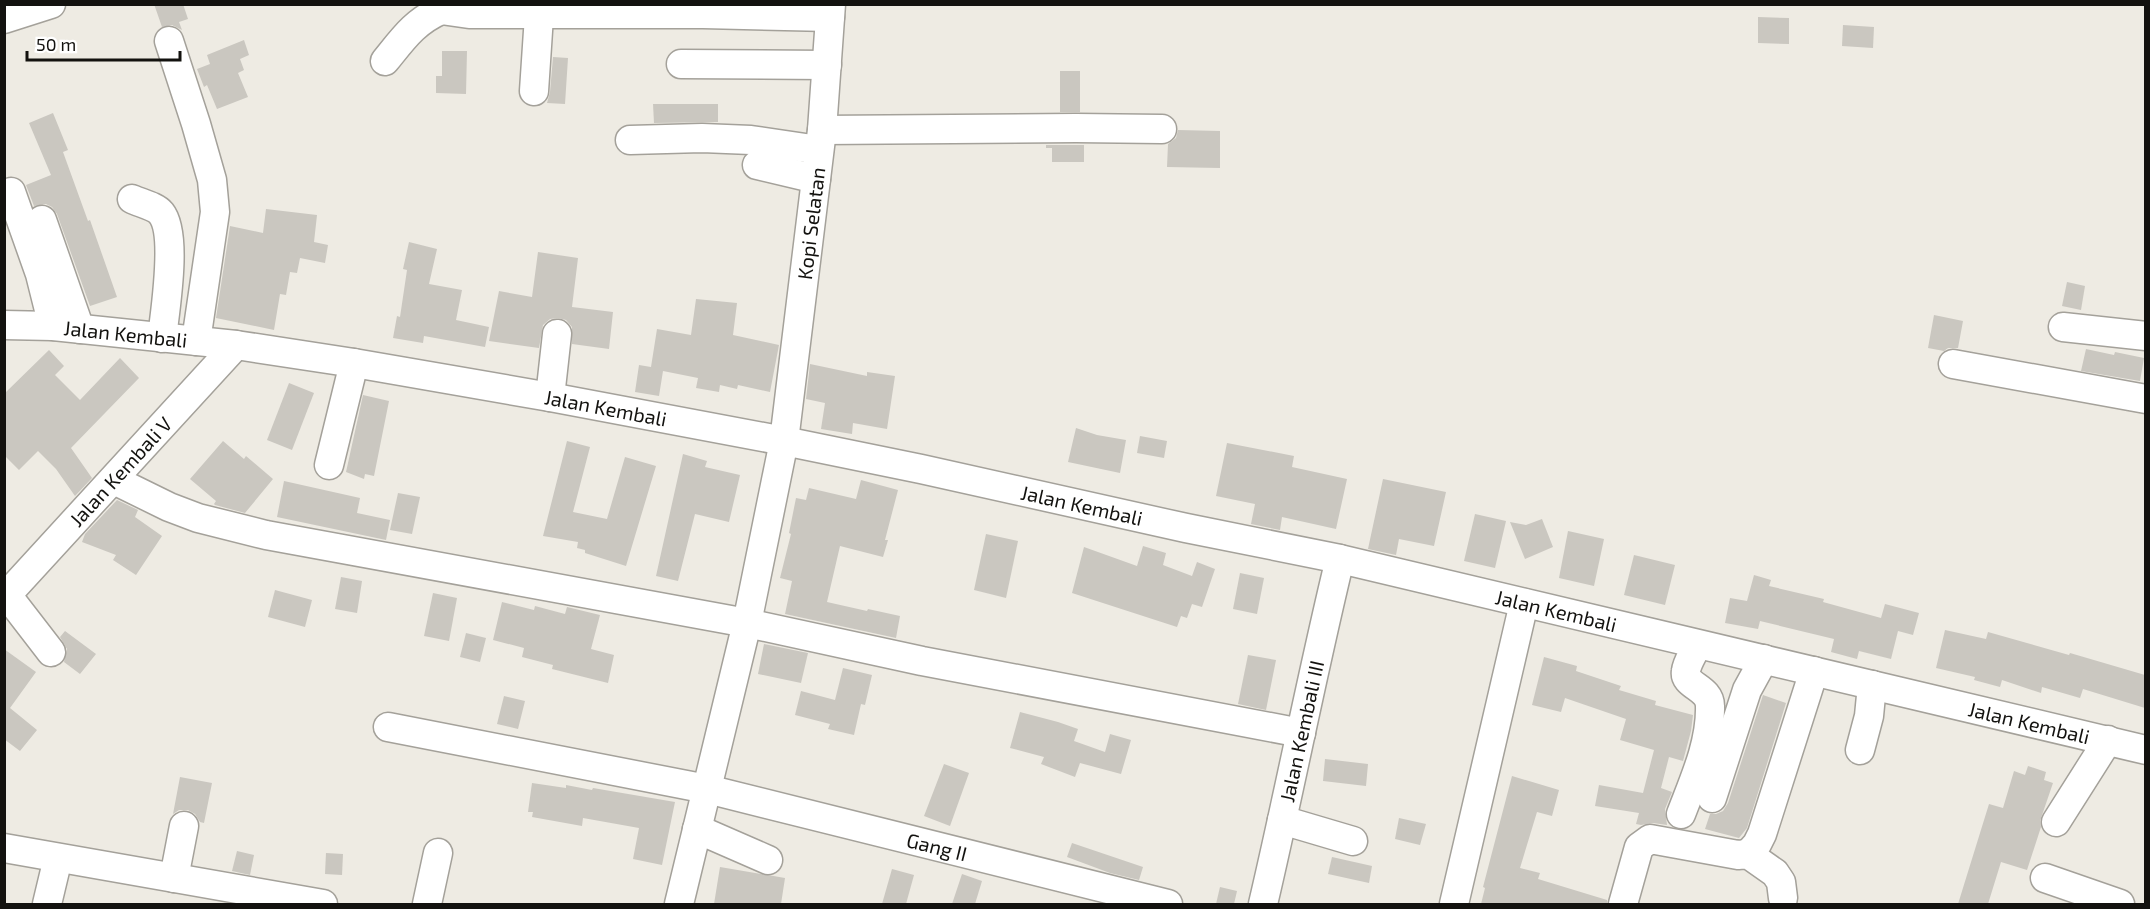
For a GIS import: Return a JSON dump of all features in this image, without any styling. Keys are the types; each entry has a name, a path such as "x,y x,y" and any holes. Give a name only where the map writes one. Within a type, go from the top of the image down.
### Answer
{"street":[{"path":"4,19 51,4"},
{"path":"385,61 410,30 437,7 469,14 539,16 656,9 831,11"},
{"name":"Kopi Selatan","path":"679,904 747,623 784,441 816,179 831,11"},
{"path":"534,91 539,16"},
{"path":"169,41 212,180 215,212 196,341"},
{"path":"681,64 827,65"},
{"path":"630,140 702,138 820,140 1076,128 1162,129"},
{"path":"757,165 816,179"},
{"path":"10,192 40,274 67,328"},
{"path":"132,199 159,211 167,224 170,258 162,338"},
{"path":"42,220 67,328"},
{"name":"Jalan Kembali","path":"4,325 67,328 236,345 550,397 784,441 1340,559 2145,750"},
{"path":"2063,327 2145,336"},
{"path":"550,397 557,334"},
{"name":"Jalan Kembali V","path":"6,596 236,345"},
{"path":"329,465 354,363"},
{"path":"1953,364 2145,399"},
{"path":"114,480 169,507 198,518 266,535 747,623 922,661 1301,733"},
{"name":"Jalan Kembali III","path":"1263,904 1314,663 1340,559"},
{"path":"6,596 51,652"},
{"path":"1454,904 1524,603"},
{"path":"1682,814 1710,724 1708,694 1688,680 1685,672 1697,645"},
{"path":"1712,798 1747,690 1764,659"},
{"path":"1748,854 1762,834 1814,671"},
{"path":"1860,750 1869,716 1872,685"},
{"name":"Gang II","path":"388,727 707,789 1168,904"},
{"path":"2056,822 2085,780 2108,740"},
{"path":"1282,820 1353,841"},
{"path":"174,878 184,826"},
{"path":"697,829 768,860"},
{"path":"1623,904 1639,847 1650,839 1738,855 1748,854 1775,873 1781,882 1783,898"},
{"path":"4,848 323,904"},
{"path":"427,904 438,853"},
{"path":"47,904 58,858"},
{"path":"2045,878 2120,904"}],"building":[{"path":"154,4 183,4 188,19 179,22 182,30 172,25 162,27"},
{"path":"1758,17 1789,18 1789,44 1758,43"},
{"path":"1843,25 1874,27 1873,48 1842,46"},
{"path":"244,40 249,55 240,59 244,70 238,73 248,97 217,109 197,69 210,64 207,55"},
{"path":"442,51 467,51 466,94 436,93 436,76 442,76"},
{"path":"553,57 568,58 565,104 547,103"},
{"path":"1060,71 1080,71 1080,112 1060,112"},
{"path":"653,104 718,104 718,122 654,123"},
{"path":"53,113 68,150 63,152 117,297 90,306 57,214 52,207 46,204 34,206 26,185 51,175 29,123"},
{"path":"1178,130 1220,131 1220,168 1167,167 1168,144 1176,138"},
{"path":"1046,145 1084,145 1084,162 1052,162 1052,148 1046,148"},
{"path":"266,209 317,215 314,242 328,245 325,263 300,258 297,273 290,272 286,295 280,294 274,330 216,318 230,226 263,233"},
{"path":"409,242 437,249 429,284 462,290 456,320 489,327 485,347 424,336 423,343 393,338 397,316 400,317 407,270 403,269"},
{"path":"538,252 578,258 572,307 613,312 609,349 572,344 572,327 566,320 558,318 550,319 543,325 539,348 489,341 499,291 532,297"},
{"path":"2067,282 2085,286 2081,310 2062,306"},
{"path":"696,299 737,303 733,335 779,345 770,392 738,385 737,389 720,385 719,392 696,388 698,378 663,371 659,396 635,392 639,365 651,367 657,329 691,335"},
{"path":"1934,315 1963,321 1958,348 1948,348 1944,351 1928,348"},
{"path":"2086,349 2144,358 2140,381 2081,371"},
{"path":"49,350 64,366 55,375 80,400 120,358 139,378 71,448 92,478 75,496 56,469 38,451 19,470 4,455 4,394"},
{"path":"810,364 867,376 867,372 895,376 887,429 853,423 852,434 821,429 825,403 806,399"},
{"path":"289,383 314,393 292,450 267,440"},
{"path":"363,395 389,401 374,476 365,474 364,479 346,472"},
{"path":"1076,428 1097,435 1126,440 1120,473 1068,462"},
{"path":"1140,436 1167,441 1164,458 1137,453"},
{"path":"223,441 244,459 246,456 273,479 245,513 215,505 216,501 190,479"},
{"path":"567,441 590,447 573,512 607,519 625,457 656,466 626,566 585,553 585,550 577,548 578,542 543,536"},
{"path":"1227,443 1294,456 1292,467 1347,479 1336,529 1282,517 1280,530 1251,524 1255,504 1216,496"},
{"path":"683,454 707,461 705,467 740,475 729,522 695,514 678,581 656,576"},
{"path":"1383,479 1446,492 1434,546 1399,539 1396,555 1368,549"},
{"path":"861,480 898,490 885,540 888,540 883,557 840,546 827,602 900,616 896,638 785,614 792,581 780,578 791,534 789,533 796,498 806,500 809,488 856,499"},
{"path":"284,481 360,498 357,513 390,520 386,540 277,517"},
{"path":"398,493 420,497 412,534 390,530"},
{"path":"117,500 138,510 135,517 162,536 136,575 113,560 116,555 82,542 85,534"},
{"path":"1475,514 1506,521 1495,568 1464,561"},
{"path":"1542,519 1553,547 1525,559 1510,522 1526,525"},
{"path":"1568,531 1604,539 1594,586 1559,578"},
{"path":"986,534 1018,541 1006,598 974,590"},
{"path":"1143,546 1166,553 1163,565 1192,576 1197,562 1215,569 1202,607 1192,604 1187,618 1181,616 1177,627 1072,593 1084,547 1137,566"},
{"path":"1634,555 1675,565 1665,605 1624,595"},
{"path":"1240,573 1264,578 1257,614 1233,609"},
{"path":"1754,575 1771,580 1769,586 1824,599 1823,602 1881,618 1885,604 1919,613 1913,635 1898,631 1891,659 1859,651 1857,659 1831,652 1834,639 1760,621 1758,629 1725,623 1730,598 1747,601"},
{"path":"341,577 362,581 357,613 335,609"},
{"path":"275,590 312,600 305,627 268,617"},
{"path":"433,593 457,598 449,641 424,636"},
{"path":"502,602 534,610 535,606 565,614 567,607 600,615 591,649 614,655 608,683 552,669 553,665 522,657 524,648 493,640"},
{"path":"1945,630 1986,639 1988,632 2145,675 2145,708 2083,689 2080,698 2042,687 2041,693 2002,680 2000,687 1974,680 1975,677 1936,668"},
{"path":"65,631 96,654 80,674 64,662 67,649 60,637"},
{"path":"466,633 486,638 480,662 460,657"},
{"path":"764,644 808,653 801,683 758,674"},
{"path":"4,649 36,672 10,708 37,730 20,751 4,739"},
{"path":"1248,655 1276,660 1266,710 1238,704"},
{"path":"1544,657 1577,666 1576,671 1621,686 1619,690 1656,701 1655,705 1693,715 1683,761 1669,757 1661,788 1672,792 1665,809 1667,825 1636,824 1639,813 1595,806 1599,785 1643,793 1654,750 1620,740 1626,719 1565,698 1561,712 1532,705"},
{"path":"843,668 872,675 865,705 861,704 854,735 828,729 830,724 795,715 801,691 835,700"},
{"path":"1763,695 1786,703 1747,828 1739,838 1705,829 1710,814 1723,811 1728,803"},
{"path":"504,696 525,701 518,729 497,724"},
{"path":"1020,712 1078,729 1074,741 1105,752 1110,734 1131,740 1121,774 1080,763 1075,777 1041,764 1044,757 1010,748"},
{"path":"1325,759 1368,764 1366,786 1323,781"},
{"path":"944,764 969,773 950,826 924,816"},
{"path":"2028,766 2046,772 2044,780 2053,783 2027,870 2001,862 1988,904 1958,904 1989,804 2003,808 2014,771 2025,775"},
{"path":"1512,776 1559,790 1552,816 1537,812 1520,868 1540,873 1538,879 1607,900 1607,904 1481,904 1485,888 1483,887"},
{"path":"180,777 212,783 204,823 188,810 179,810 173,814"},
{"path":"532,783 566,788 566,785 592,790 593,788 675,802 662,865 633,859 639,828 583,818 582,826 532,817 533,812 528,812"},
{"path":"1399,818 1426,824 1420,845 1395,839"},
{"path":"1072,843 1143,867 1139,880 1110,873 1067,857"},
{"path":"237,851 254,855 250,875 232,871"},
{"path":"326,853 343,854 342,875 325,874"},
{"path":"1332,857 1372,866 1369,883 1328,874"},
{"path":"720,867 785,878 781,904 714,904"},
{"path":"892,869 914,875 906,904 882,904"},
{"path":"962,874 982,881 975,904 952,904"},
{"path":"1220,887 1237,891 1234,904 1216,904"}]}
